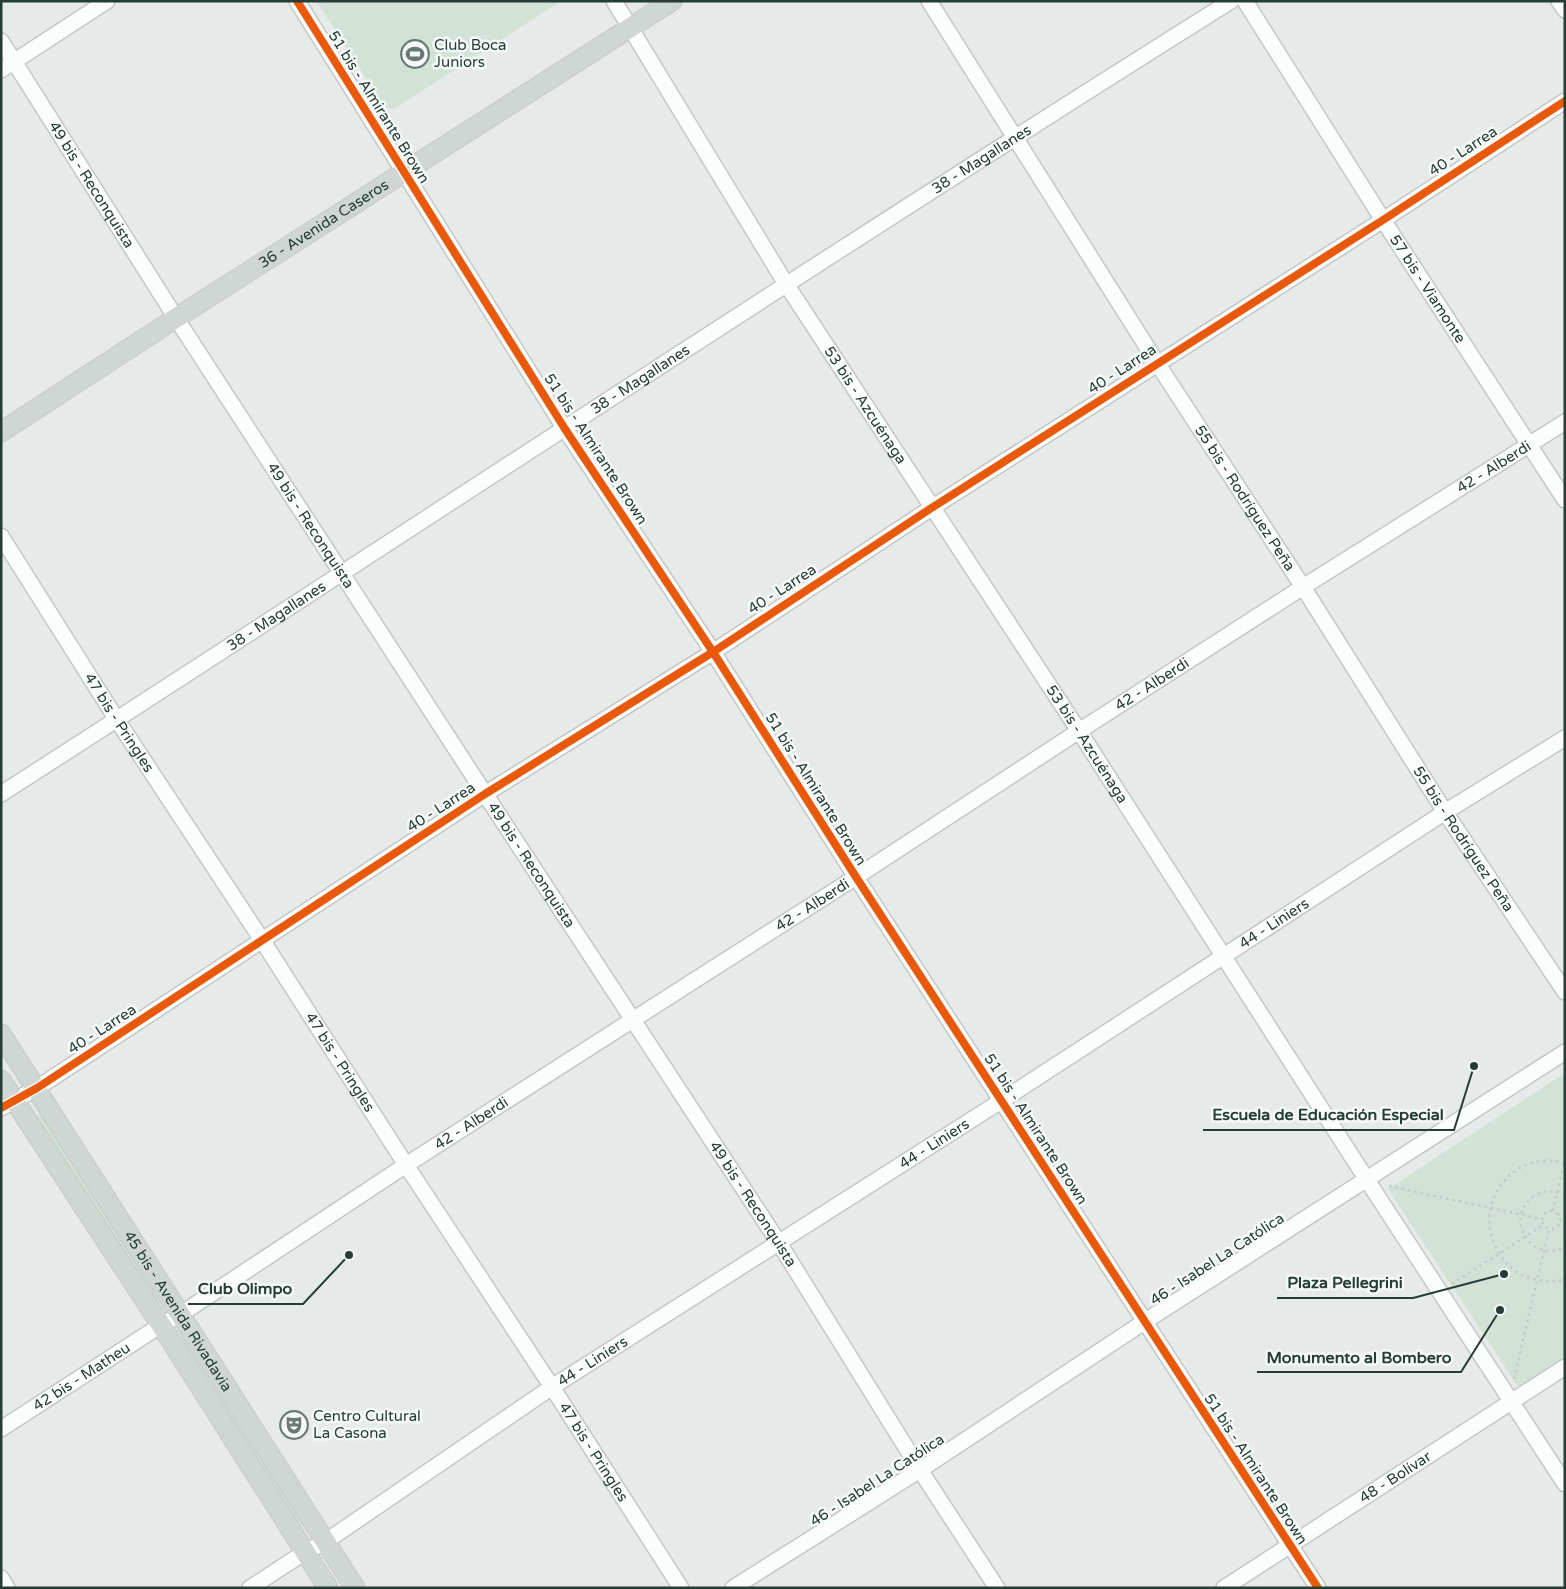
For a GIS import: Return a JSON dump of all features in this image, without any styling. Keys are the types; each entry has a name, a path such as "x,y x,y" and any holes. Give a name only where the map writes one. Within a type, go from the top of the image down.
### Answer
{"main road":[{"name":"36 - Avenida Caseros","path":"1,432 672,1"},
{"name":"45 bis - Avenida Rivadavia","path":"1,1034 355,1588"},
{"name":"45 bis - Avenida Rivadavia","path":"1,1080 8,1104 161,1325 328,1588"}],"street":[{"path":"1,70 107,1"},
{"name":"51 bis - Almirante Brown","path":"297,1 565,429 713,652 856,878 1318,1588"},
{"name":"53 bis - Azcuénaga","path":"614,1 786,284 1079,731 1439,1292 1565,1484"},
{"name":"55 bis - Rodríguez Peña","path":"928,1 1445,812 1565,992"},
{"name":"38 - Magallanes","path":"1,794 786,284 1231,1"},
{"name":"57 bis - Viamonte","path":"1245,1 1383,220 1565,500"},
{"path":"1559,1 1565,10"},
{"name":"49 bis - Reconquista","path":"1,41 176,318 779,1243 920,1470 996,1588"},
{"name":"40 - Larrea","path":"8,1104 37,1088 485,794 713,652 933,507 1383,220 1565,101"},
{"name":"42 - Alberdi","path":"161,1325 181,1314 406,1165 856,878 1079,731 1565,422"},
{"name":"47 bis - Pringles","path":"1,536 117,720 262,940 681,1588"},
{"name":"44 - Liniers","path":"250,1588 305,1552 325,1542 552,1387 1001,1101 1445,812 1565,738"},
{"name":"46 - Isabel La Católica","path":"733,1588 920,1470 1144,1322 1565,1052"},
{"name":"42 bis - Matheu","path":"1,1429 161,1325"},
{"name":"48 - Bolívar","path":"1224,1588 1565,1367"},
{"path":"1,1578 7,1588"}],"path":[{"path":"1553,1212 1565,1162 1556,1160 1535,1162 1516,1170 1501,1184 1491,1203 1488,1224 1493,1244 1504,1261 1520,1274 1537,1280 1558,1282 1565,1279"},
{"path":"1367,1180 1542,1219"},
{"path":"1565,1195 1557,1192 1543,1192 1534,1196 1526,1203 1521,1222 1522,1232 1535,1247 1554,1251 1565,1247"},
{"path":"1558,1215 1565,1210"},
{"path":"1546,1212 1553,1212 1558,1215 1559,1223 1556,1228 1549,1229 1543,1225 1542,1219 1546,1212"},
{"path":"1559,1223 1565,1224"},
{"path":"1439,1292 1543,1225"},
{"path":"1510,1402 1549,1229"}],"green space":[{"name":"Club Boca Juniors","path":"317,1 561,1 394,109 384,107"},
{"path":"1565,1073 1565,1358 1519,1388 1388,1189"},
{"path":"41,1113 160,1298 155,1301 36,1117"},
{"path":"186,1338 303,1523 298,1526 181,1341"}],"cycle path":[{"path":"297,1 565,429 713,652 856,877 1318,1588"},
{"path":"1,1108 37,1088 485,794 713,652 933,507 1383,220 1565,101"}],"place":[{"name":"Club Boca Juniors","path":"415,54"},
{"name":"Escuela de Educación Especial","path":"1474,1066"},
{"name":"Club Olimpo","path":"349,1255"},
{"name":"Plaza Pellegrini","path":"1504,1274"},
{"name":"Monumento al Bombero","path":"1500,1310"},
{"name":"Centro Cultural La Casona","path":"294,1425"}]}
